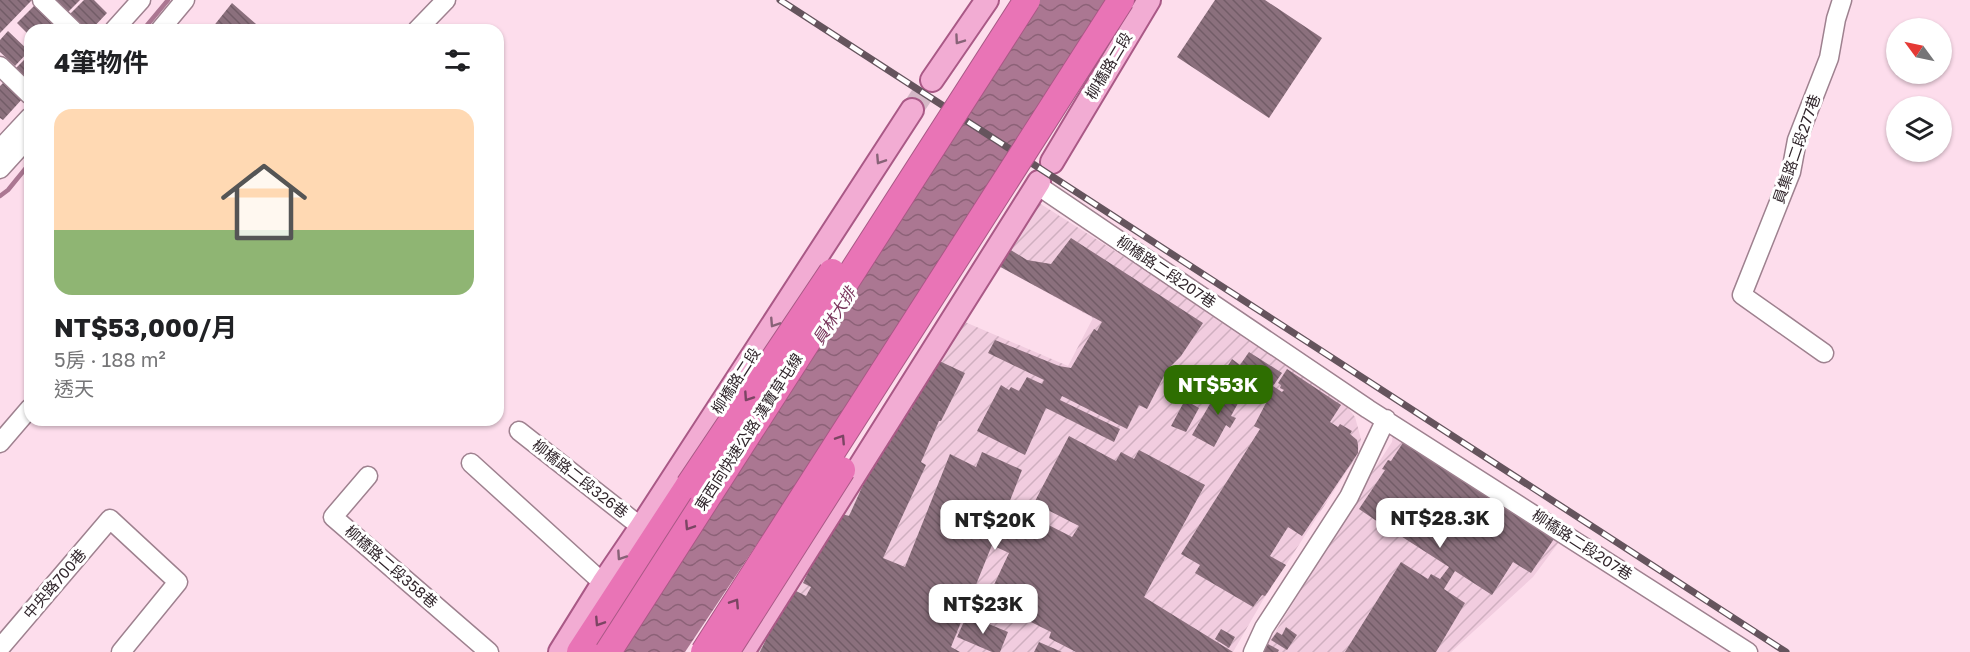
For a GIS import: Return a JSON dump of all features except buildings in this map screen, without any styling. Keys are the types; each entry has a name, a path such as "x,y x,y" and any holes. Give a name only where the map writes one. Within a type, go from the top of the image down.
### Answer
{"highway":[{"path":"580,652 689,485 1015,0"},
{"name":"東西向快速公路 漢寶草屯線","path":"608,652 1027,0"},
{"path":"704,652 1121,0"},
{"path":"726,652 1139,0"}],"main road":[{"path":"932,80 987,0"},
{"name":"柳橋路二段","path":"1052,162 1149,0"},
{"name":"柳橋路二段","path":"560,652 912,110"},
{"path":"744,652 1038,183"}],"street":[{"path":"42,0 67,24"},
{"path":"119,24 141,0"},
{"path":"165,24 185,0"},
{"path":"423,24 446,0"},
{"name":"員集路二段277巷","path":"1824,353 1742,295 1791,172 1797,140 1829,58 1842,0"},
{"path":"0,66 24,89"},
{"path":"0,149 24,123"},
{"path":"0,169 24,143"},
{"name":"柳橋路二段207巷","path":"1038,183 1348,396 1748,652"},
{"path":"3,434 24,414"},
{"path":"1253,652 1264,628 1349,497 1386,419"},
{"name":"柳橋路二段326巷","path":"519,431 641,527"},
{"path":"471,463 603,583"},
{"name":"柳橋路二段358巷","path":"368,476 333,517 489,652"},
{"name":"中央路700巷","path":"0,648 110,519 178,582 121,652"}],"shaded area":[{"path":"1036,201 1338,395 1355,417 1361,439 1358,454 1263,600 1233,652 748,652 958,319 1068,366 1093,318 995,264"},
{"path":"1394,430 1562,538 1533,577 1451,652 1263,652 1301,590 1301,582 1392,442"}],"water":[{"name":"員林大排","path":"1036,0 1109,0 863,385 685,652 615,652"}],"waterway":[{"path":"148,24 168,0"},
{"path":"0,196 24,170"}],"tunnel":[{"path":"912,110 932,80"}],"railway":[{"path":"780,0 1786,652"}]}
